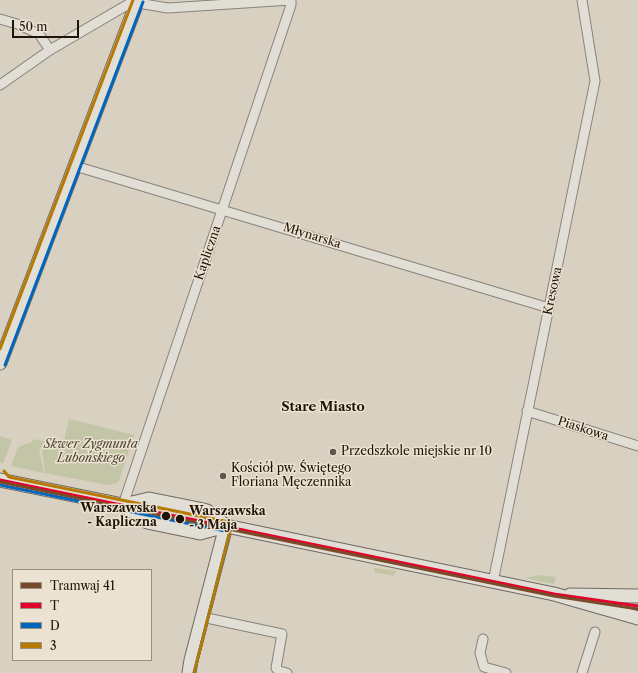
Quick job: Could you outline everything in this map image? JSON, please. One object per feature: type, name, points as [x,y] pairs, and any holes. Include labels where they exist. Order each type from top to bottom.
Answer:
[{"type":"street","points":[[0,85],[50,50],[128,3],[137,1],[168,8],[291,0]]},
{"type":"street","name":"Kapliczna","points":[[123,505],[291,5],[291,0]]},
{"type":"street","name":"Kresowa","points":[[493,582],[595,81],[582,0]]},
{"type":"street","points":[[0,363],[137,1]]},
{"type":"street","points":[[0,19],[17,24],[39,34],[50,50]]},
{"type":"street","name":"Młynarska","points":[[75,166],[550,308]]},
{"type":"street","name":"Piaskowa","points":[[527,411],[638,446]]},
{"type":"street","points":[[2,479],[123,505],[132,510],[144,521],[200,533],[226,526]]},
{"type":"street","points":[[123,505],[149,499],[207,511],[226,526],[554,594],[638,618]]},
{"type":"street","points":[[189,673],[191,660],[226,526]]},
{"type":"street","points":[[554,594],[638,596]]},
{"type":"street","points":[[202,617],[282,634],[276,668],[280,672],[287,673]]},
{"type":"street","points":[[582,673],[595,632]]},
{"type":"street","points":[[482,639],[480,653],[482,664],[490,671],[506,673]]},
{"type":"green space","name":"Skwer Zygmunta Lubońskiego","points":[[69,419],[134,435],[119,481],[108,485],[45,473],[42,450],[50,442],[63,445]]},
{"type":"green space","points":[[0,436],[12,440],[3,464],[0,462]]},
{"type":"green space","points":[[33,439],[48,442],[39,449],[44,473],[11,466],[18,447],[32,442]]},
{"type":"green space","points":[[374,568],[396,571],[393,576],[374,572]]},
{"type":"green space","points":[[540,575],[556,577],[554,584],[524,578]]},
{"type":"tram line","name":"41","points":[[0,482],[554,596],[638,609]]},
{"type":"transit line","name":"3","points":[[0,349],[133,0]]},
{"type":"transit line","name":"D","points":[[5,365],[143,2]]},
{"type":"transit line","name":"3","points":[[4,471],[9,477],[229,522],[231,527],[194,673]]},
{"type":"transit line","name":"T","points":[[0,480],[554,594],[638,606]]},
{"type":"transit line","name":"D","points":[[0,485],[225,531]]},
{"type":"transit line","name":"D","points":[[194,673],[231,527]]},
{"type":"place","name":"Przedszkole miejskie nr 10","points":[[333,452]]},
{"type":"place","name":"Kościół pw. Świętego Floriana Męczennika","points":[[223,476]]},
{"type":"place","name":"Warszawska - Kapliczna","points":[[166,516]]},
{"type":"place","name":"Warszawska - 3 Maja","points":[[180,519]]},
{"type":"district","name":"Stare Miasto","points":[[323,407]]}]
